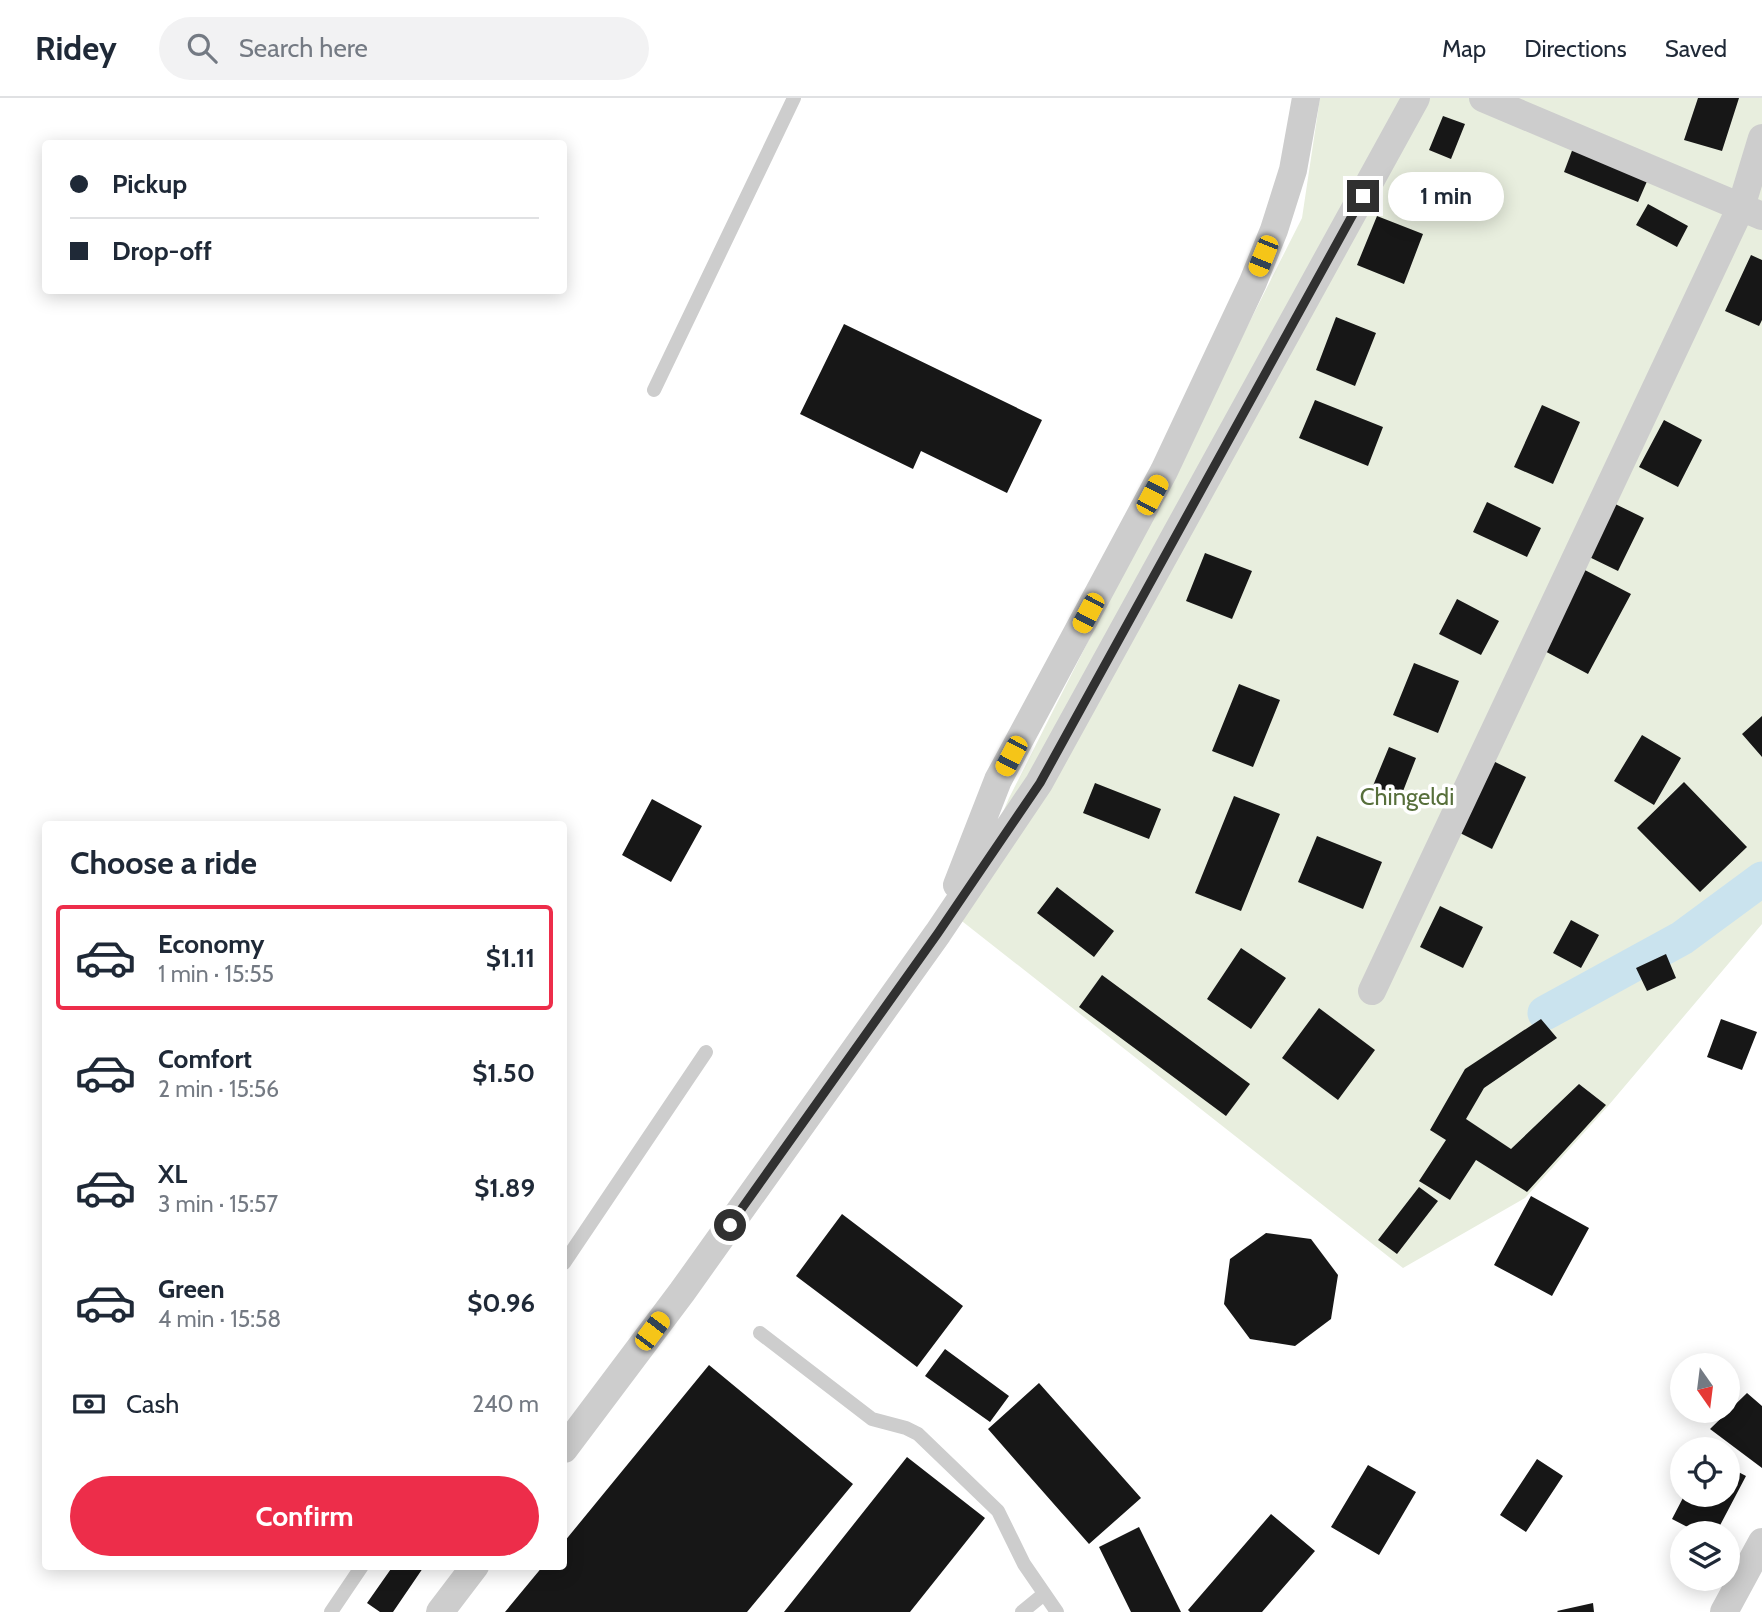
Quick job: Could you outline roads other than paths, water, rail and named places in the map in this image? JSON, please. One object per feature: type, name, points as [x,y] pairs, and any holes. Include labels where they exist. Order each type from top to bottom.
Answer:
[{"type":"street","points":[[938,933],[998,780],[1164,471],[1253,282],[1274,230],[1293,170],[1306,98]]},
{"type":"street","points":[[567,1445],[682,1292],[938,933],[1040,783],[1416,98]]},
{"type":"street","points":[[1483,98],[1751,212]]},
{"type":"street","points":[[1372,991],[1751,212],[1762,138]]},
{"type":"street","points":[[1724,1612],[1762,1542]]},
{"type":"street","points":[[440,1612],[472,1570]]},
{"type":"lane","points":[[654,390],[794,98]]},
{"type":"lane","points":[[567,1259],[706,1052]]},
{"type":"lane","points":[[760,1334],[872,1419],[918,1434],[998,1511],[1024,1564],[1057,1612]]},
{"type":"lane","points":[[331,1612],[359,1570]]},
{"type":"lane","points":[[1022,1612],[1044,1594]]},
{"type":"waterway","points":[[1545,1013],[1682,938],[1762,879]]},
{"type":"park label","name":"Chingeldi","points":[[1407,796]]}]
